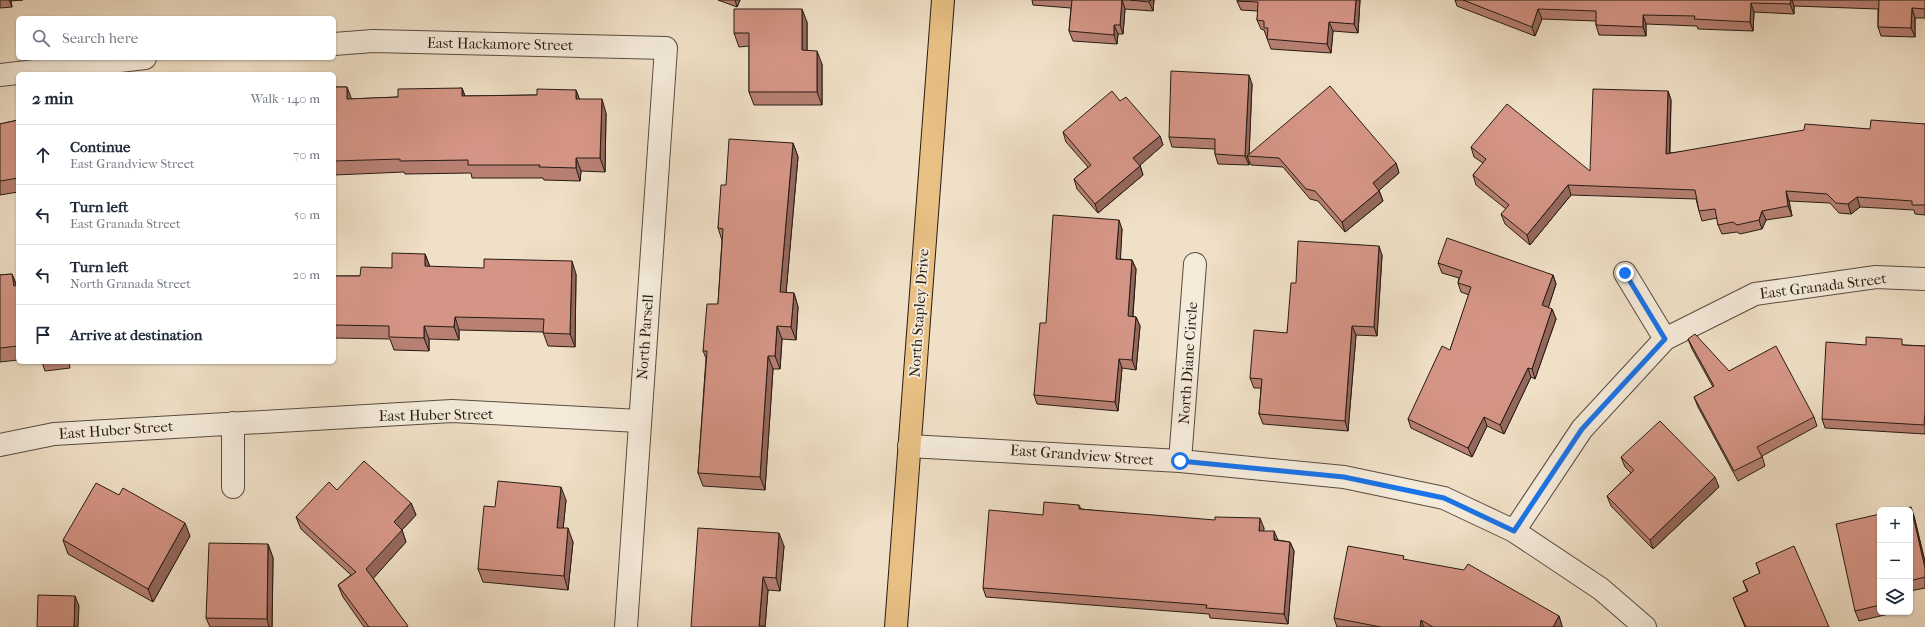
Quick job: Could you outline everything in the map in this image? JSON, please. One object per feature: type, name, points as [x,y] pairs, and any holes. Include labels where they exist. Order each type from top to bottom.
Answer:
[{"type":"main road","name":"North Stapley Drive","points":[[896,627],[943,0]]},
{"type":"street","name":"East Hackamore Street","points":[[336,44],[373,41],[666,48]]},
{"type":"street","name":"North Parsell","points":[[626,627],[639,421],[666,48]]},
{"type":"street","points":[[26,72],[128,60]]},
{"type":"street","points":[[0,75],[16,73]]},
{"type":"street","name":"North Diane Circle","points":[[1180,461],[1195,264]]},
{"type":"street","points":[[1625,273],[1665,339]]},
{"type":"street","name":"East Granada Street","points":[[1514,531],[1582,429],[1665,339],[1755,294],[1876,277],[1925,279]]},
{"type":"street","name":"East Huber Street","points":[[0,445],[54,434],[452,411],[639,421]]},
{"type":"street","points":[[232,423],[234,487]]},
{"type":"street","name":"East Grandview Street","points":[[909,446],[1180,461],[1344,477],[1444,498],[1514,531],[1601,589],[1645,627]]},
{"type":"building","points":[[1072,0],[1122,0],[1120,25],[1114,25],[1114,35],[1069,31]]},
{"type":"building","points":[[1130,0],[1150,0],[1149,2]]},
{"type":"building","points":[[1237,0],[1356,0],[1354,24],[1329,22],[1327,44],[1267,39],[1268,28],[1264,28],[1264,21],[1257,20],[1258,2]]},
{"type":"building","points":[[1463,0],[1791,0],[1790,4],[1751,3],[1750,22],[1694,19],[1695,16],[1643,15],[1643,27],[1596,25],[1596,11],[1538,9],[1532,27]]},
{"type":"building","points":[[1879,0],[1925,0],[1925,9],[1912,8],[1911,28],[1878,27]]},
{"type":"building","points":[[734,9],[802,9],[802,50],[817,51],[817,92],[749,92],[749,33],[734,33]]},
{"type":"building","points":[[1171,71],[1249,75],[1245,156],[1215,154],[1215,139],[1169,137]]},
{"type":"building","points":[[1330,86],[1396,163],[1373,183],[1379,191],[1342,222],[1315,191],[1306,189],[1279,158],[1247,156]]},
{"type":"building","points":[[336,87],[347,87],[347,99],[398,97],[398,89],[462,88],[462,96],[537,95],[537,89],[576,90],[576,99],[602,99],[600,158],[576,158],[576,168],[539,167],[540,165],[468,165],[468,160],[400,161],[400,159],[336,161]]},
{"type":"building","points":[[1593,89],[1668,91],[1666,154],[1804,130],[1805,124],[1870,129],[1871,120],[1925,124],[1925,205],[1912,205],[1912,201],[1857,197],[1848,204],[1836,203],[1827,194],[1786,191],[1788,206],[1762,211],[1759,220],[1737,225],[1733,222],[1718,225],[1715,209],[1699,211],[1695,190],[1568,185],[1527,235],[1501,214],[1509,205],[1473,175],[1486,159],[1471,147],[1507,104],[1590,171]]},
{"type":"building","points":[[1112,91],[1120,101],[1126,97],[1160,136],[1133,158],[1140,166],[1095,204],[1074,179],[1091,165],[1063,132]]},
{"type":"building","points":[[16,120],[16,178],[0,181],[0,124]]},
{"type":"building","points":[[729,139],[793,143],[780,292],[794,293],[791,327],[777,326],[775,356],[768,356],[760,477],[698,473],[707,351],[703,351],[707,304],[718,304],[723,229],[718,228],[721,185],[726,185]]},
{"type":"building","points":[[1053,215],[1119,220],[1116,259],[1132,260],[1128,316],[1136,317],[1132,360],[1119,359],[1115,402],[1034,395],[1040,323],[1046,323]]},
{"type":"building","points":[[1447,238],[1553,275],[1542,305],[1552,309],[1532,369],[1528,368],[1500,425],[1484,417],[1468,448],[1408,419],[1442,346],[1450,350],[1471,287],[1458,283],[1462,271],[1438,263]]},
{"type":"building","points":[[1298,241],[1379,246],[1374,327],[1352,326],[1345,421],[1259,414],[1262,379],[1250,378],[1254,330],[1287,333],[1291,283],[1296,283]]},
{"type":"building","points":[[392,253],[425,254],[425,266],[484,268],[484,259],[572,261],[570,334],[543,333],[544,319],[455,317],[454,327],[424,326],[424,338],[389,337],[389,326],[336,325],[336,276],[360,276],[361,267],[392,268]]},
{"type":"building","points":[[12,274],[14,286],[16,286],[16,346],[0,348],[0,275]]},
{"type":"building","points":[[1695,334],[1729,371],[1776,346],[1814,417],[1757,447],[1762,457],[1734,471],[1694,397],[1714,386],[1688,339]]},
{"type":"building","points":[[1866,337],[1902,339],[1902,345],[1925,346],[1924,425],[1822,419],[1826,342],[1866,345]]},
{"type":"building","points":[[1660,421],[1715,477],[1650,540],[1607,496],[1634,470],[1621,457]]},
{"type":"building","points":[[364,461],[411,503],[394,522],[402,530],[366,569],[408,626],[407,627],[369,627],[338,585],[356,572],[296,517],[329,482],[337,490]]},
{"type":"building","points":[[498,481],[561,487],[557,528],[568,528],[564,576],[478,569],[484,506],[495,507]]},
{"type":"building","points":[[96,483],[119,495],[123,488],[185,523],[148,589],[63,540]]},
{"type":"building","points":[[1044,502],[1079,505],[1079,509],[1215,520],[1215,517],[1260,518],[1259,531],[1274,531],[1274,540],[1290,542],[1284,614],[1206,608],[1207,605],[983,588],[989,510],[1043,515]]},
{"type":"building","points":[[1877,515],[1877,606],[1855,611],[1836,524]]},
{"type":"building","points":[[1913,516],[1925,568],[1925,577],[1913,580]]},
{"type":"building","points":[[698,528],[779,533],[776,578],[763,577],[759,626],[764,627],[691,627]]},
{"type":"building","points":[[209,543],[268,544],[267,619],[206,618]]},
{"type":"building","points":[[1348,546],[1404,556],[1403,559],[1464,570],[1468,564],[1559,616],[1553,627],[1433,627],[1421,620],[1420,627],[1381,627],[1334,618]]},
{"type":"building","points":[[1794,546],[1829,627],[1746,627],[1733,598],[1748,591],[1743,581],[1760,573],[1756,563]]},
{"type":"building","points":[[38,595],[75,596],[74,627],[37,627]]},
{"type":"route","points":[[1180,461],[1344,477],[1444,498],[1514,531],[1582,429],[1665,339],[1625,273]]}]
